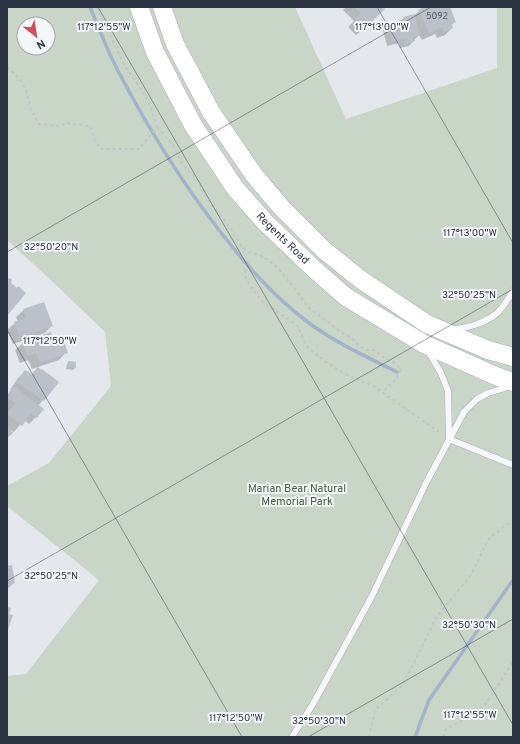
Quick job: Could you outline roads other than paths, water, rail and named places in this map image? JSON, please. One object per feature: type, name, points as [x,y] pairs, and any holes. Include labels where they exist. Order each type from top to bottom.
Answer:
[{"type":"main road","name":"Regents Road","points":[[138,7],[155,52],[193,125],[235,188],[270,227],[346,297],[424,344],[513,382]]},
{"type":"main road","name":"Regents Road","points":[[162,7],[175,44],[211,112],[254,175],[281,207],[325,251],[360,279],[428,324],[488,350],[513,357]]},
{"type":"lane","points":[[439,329],[454,329],[479,323],[496,314],[506,303],[513,291]]},
{"type":"lane","points":[[424,344],[441,373],[448,391],[449,439]]},
{"type":"lane","points":[[292,737],[372,596],[423,488],[464,412],[477,399],[488,393],[513,386]]},
{"type":"lane","points":[[449,439],[513,465]]},
{"type":"waterway","points":[[90,7],[114,63],[152,132],[191,192],[239,256],[272,291],[309,323],[341,343],[397,372]]},
{"type":"waterway","points":[[415,737],[429,700],[513,580]]},
{"type":"park label","name":"Marian Bear Natural Memorial Park","points":[[297,495]]}]
